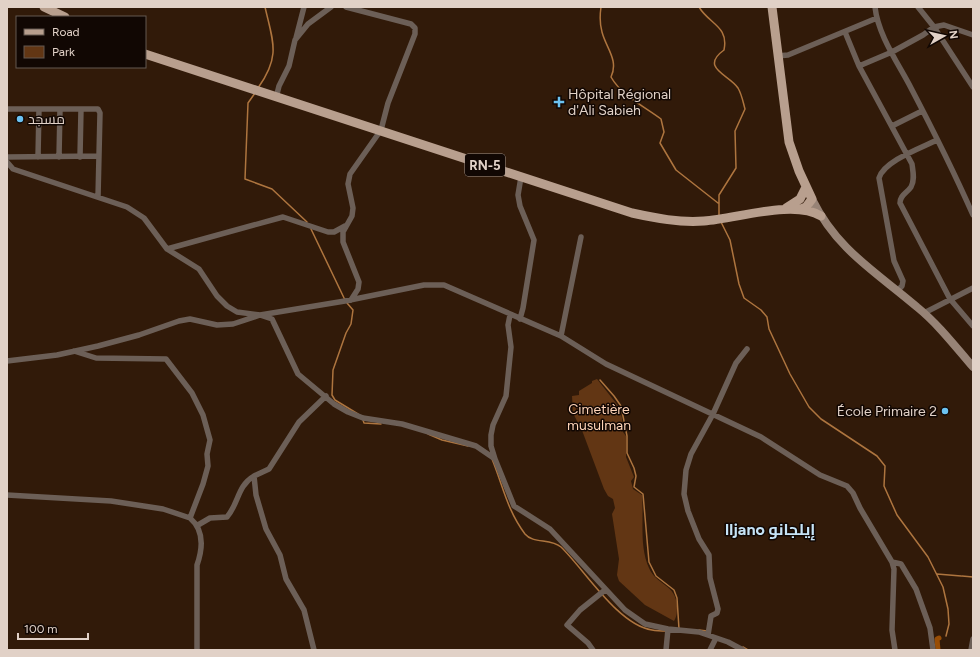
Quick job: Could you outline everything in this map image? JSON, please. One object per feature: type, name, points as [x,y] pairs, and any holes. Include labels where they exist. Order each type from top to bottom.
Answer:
[{"type":"main road","points":[[44,7],[63,16]]},
{"type":"main road","points":[[772,7],[789,142],[806,187],[821,216],[845,247],[924,313],[973,367]]},
{"type":"main road","name":"RN-5","points":[[146,54],[276,98],[381,130],[574,196],[652,218],[685,222],[730,218],[785,209],[801,209]]},
{"type":"main road","name":"RN-5","points":[[785,209],[800,200],[806,187]]},
{"type":"main road","points":[[801,209],[806,207],[812,199]]},
{"type":"main road","points":[[801,209],[810,210],[821,216]]},
{"type":"street","points":[[276,98],[279,86],[288,66],[304,7]]},
{"type":"street","points":[[295,40],[308,24],[331,7]]},
{"type":"street","points":[[346,7],[411,24],[415,28],[415,34],[388,103],[381,130],[350,174],[348,184],[353,208],[352,216],[343,232],[343,242],[359,282],[358,289],[351,300]]},
{"type":"street","points":[[874,7],[877,18],[892,52],[973,215]]},
{"type":"street","points":[[918,7],[934,27],[973,87]]},
{"type":"street","points":[[777,56],[788,55],[877,18]]},
{"type":"street","points":[[859,66],[892,52],[923,35],[934,27],[944,25],[973,35]]},
{"type":"street","points":[[845,32],[859,66],[912,164],[914,180],[912,186],[901,198],[900,203],[950,299],[973,326]]},
{"type":"street","points":[[7,109],[98,109],[100,113],[98,197]]},
{"type":"street","points":[[38,157],[39,109]]},
{"type":"street","points":[[59,157],[60,109]]},
{"type":"street","points":[[80,157],[81,109]]},
{"type":"street","points":[[892,126],[922,111]]},
{"type":"street","points":[[897,291],[902,286],[903,281],[894,261],[879,178],[881,171],[907,154],[937,140]]},
{"type":"street","points":[[7,157],[99,156]]},
{"type":"street","points":[[7,162],[13,169],[127,207],[144,218],[167,249],[199,269],[217,296],[227,306],[237,312],[260,315],[272,319],[298,374],[348,412],[363,418],[420,428],[476,446],[495,459]]},
{"type":"street","points":[[520,319],[534,240],[520,206],[518,195],[521,178]]},
{"type":"street","points":[[167,249],[283,217],[328,232],[340,230],[347,225]]},
{"type":"street","points":[[561,336],[581,237]]},
{"type":"street","points":[[7,361],[57,355],[139,335],[179,321],[190,319],[217,325],[233,324],[260,315],[437,284],[444,285],[561,336],[606,364],[761,437],[820,475],[847,486],[853,493],[860,508],[892,562],[894,569],[892,630],[895,650]]},
{"type":"street","points":[[924,313],[973,288]]},
{"type":"street","points":[[510,315],[508,325],[511,347],[506,396],[493,425],[491,446],[514,506],[550,529],[605,590],[625,610],[645,624],[668,629],[699,632],[743,650]]},
{"type":"street","points":[[708,635],[711,616],[717,613],[718,609],[710,578],[709,555],[699,539],[688,511],[684,485],[686,470],[691,454],[713,414],[736,363],[747,349]]},
{"type":"street","points":[[73,351],[96,358],[166,359],[192,393],[203,415],[210,440],[207,454],[208,466],[190,518]]},
{"type":"street","points":[[198,525],[210,518],[227,517],[232,512],[246,481],[269,469],[299,422],[326,396]]},
{"type":"street","points":[[254,476],[256,495],[266,529],[280,555],[286,579],[304,610],[314,650]]},
{"type":"street","points":[[7,495],[111,501],[163,509],[190,518],[198,525],[202,543],[201,554],[197,565],[197,650]]},
{"type":"street","points":[[892,562],[902,564],[916,588],[930,628],[933,650]]},
{"type":"street","points":[[593,650],[588,643],[567,625],[580,610],[605,590]]},
{"type":"street","points":[[666,650],[668,629]]},
{"type":"street","points":[[710,650],[716,638]]},
{"type":"street","points":[[971,650],[973,639]]},
{"type":"green space","name":"Cimetière musulman","points":[[597,379],[619,407],[622,418],[623,432],[626,436],[626,457],[634,477],[631,481],[633,489],[642,495],[643,542],[646,560],[652,574],[670,589],[676,599],[677,612],[674,621],[645,605],[619,581],[617,575],[619,559],[612,514],[615,508],[613,499],[608,496],[604,489],[583,433],[573,413],[572,396],[579,395],[579,391]]},
{"type":"waterway","points":[[258,88],[270,67],[273,49],[271,30],[265,7]]},
{"type":"waterway","points":[[601,7],[601,29],[614,65],[611,77],[627,95],[661,119],[664,132],[660,143],[676,170],[718,203]]},
{"type":"waterway","points":[[699,7],[703,13],[721,30],[724,36],[724,50],[717,56],[715,67],[738,88],[745,109],[735,131],[736,168],[719,195],[719,216]]},
{"type":"waterway","points":[[255,93],[248,103],[245,179],[272,189],[307,222]]},
{"type":"waterway","points":[[721,222],[730,240],[739,284],[744,298],[761,310],[767,317],[769,329],[790,374],[809,407],[821,419],[877,456],[885,466],[884,486],[897,515],[928,557],[943,587],[948,609],[949,624],[946,636]]},
{"type":"waterway","points":[[311,229],[345,300]]},
{"type":"waterway","points":[[347,303],[353,310],[351,324],[346,333],[333,370],[332,395],[335,400],[358,414]]},
{"type":"waterway","points":[[600,380],[621,406],[627,436],[627,453],[636,476],[634,487],[643,494],[649,562],[656,576],[674,590],[677,598],[679,629]]},
{"type":"waterway","points":[[363,420],[364,423],[381,424]]},
{"type":"waterway","points":[[428,434],[442,440],[468,446]]},
{"type":"waterway","points":[[492,459],[514,516],[528,537],[557,544],[561,547],[602,595],[627,618],[639,626],[652,630],[667,631]]},
{"type":"waterway","points":[[937,574],[961,576]]},
{"type":"waterway","points":[[962,576],[973,577]]},
{"type":"waterway","points":[[699,630],[707,631]]},
{"type":"waterway","points":[[938,650],[937,639],[939,638]]},
{"type":"waterway","points":[[743,647],[748,650]]},
{"type":"place","name":"Hôpital Régional d'Ali Sabieh","points":[[559,102]]},
{"type":"place","name":"مسجد","points":[[20,119]]},
{"type":"place","name":"École Primaire 2","points":[[945,411]]},
{"type":"district","name":"Iljano إيلجانو","points":[[770,529]]}]
